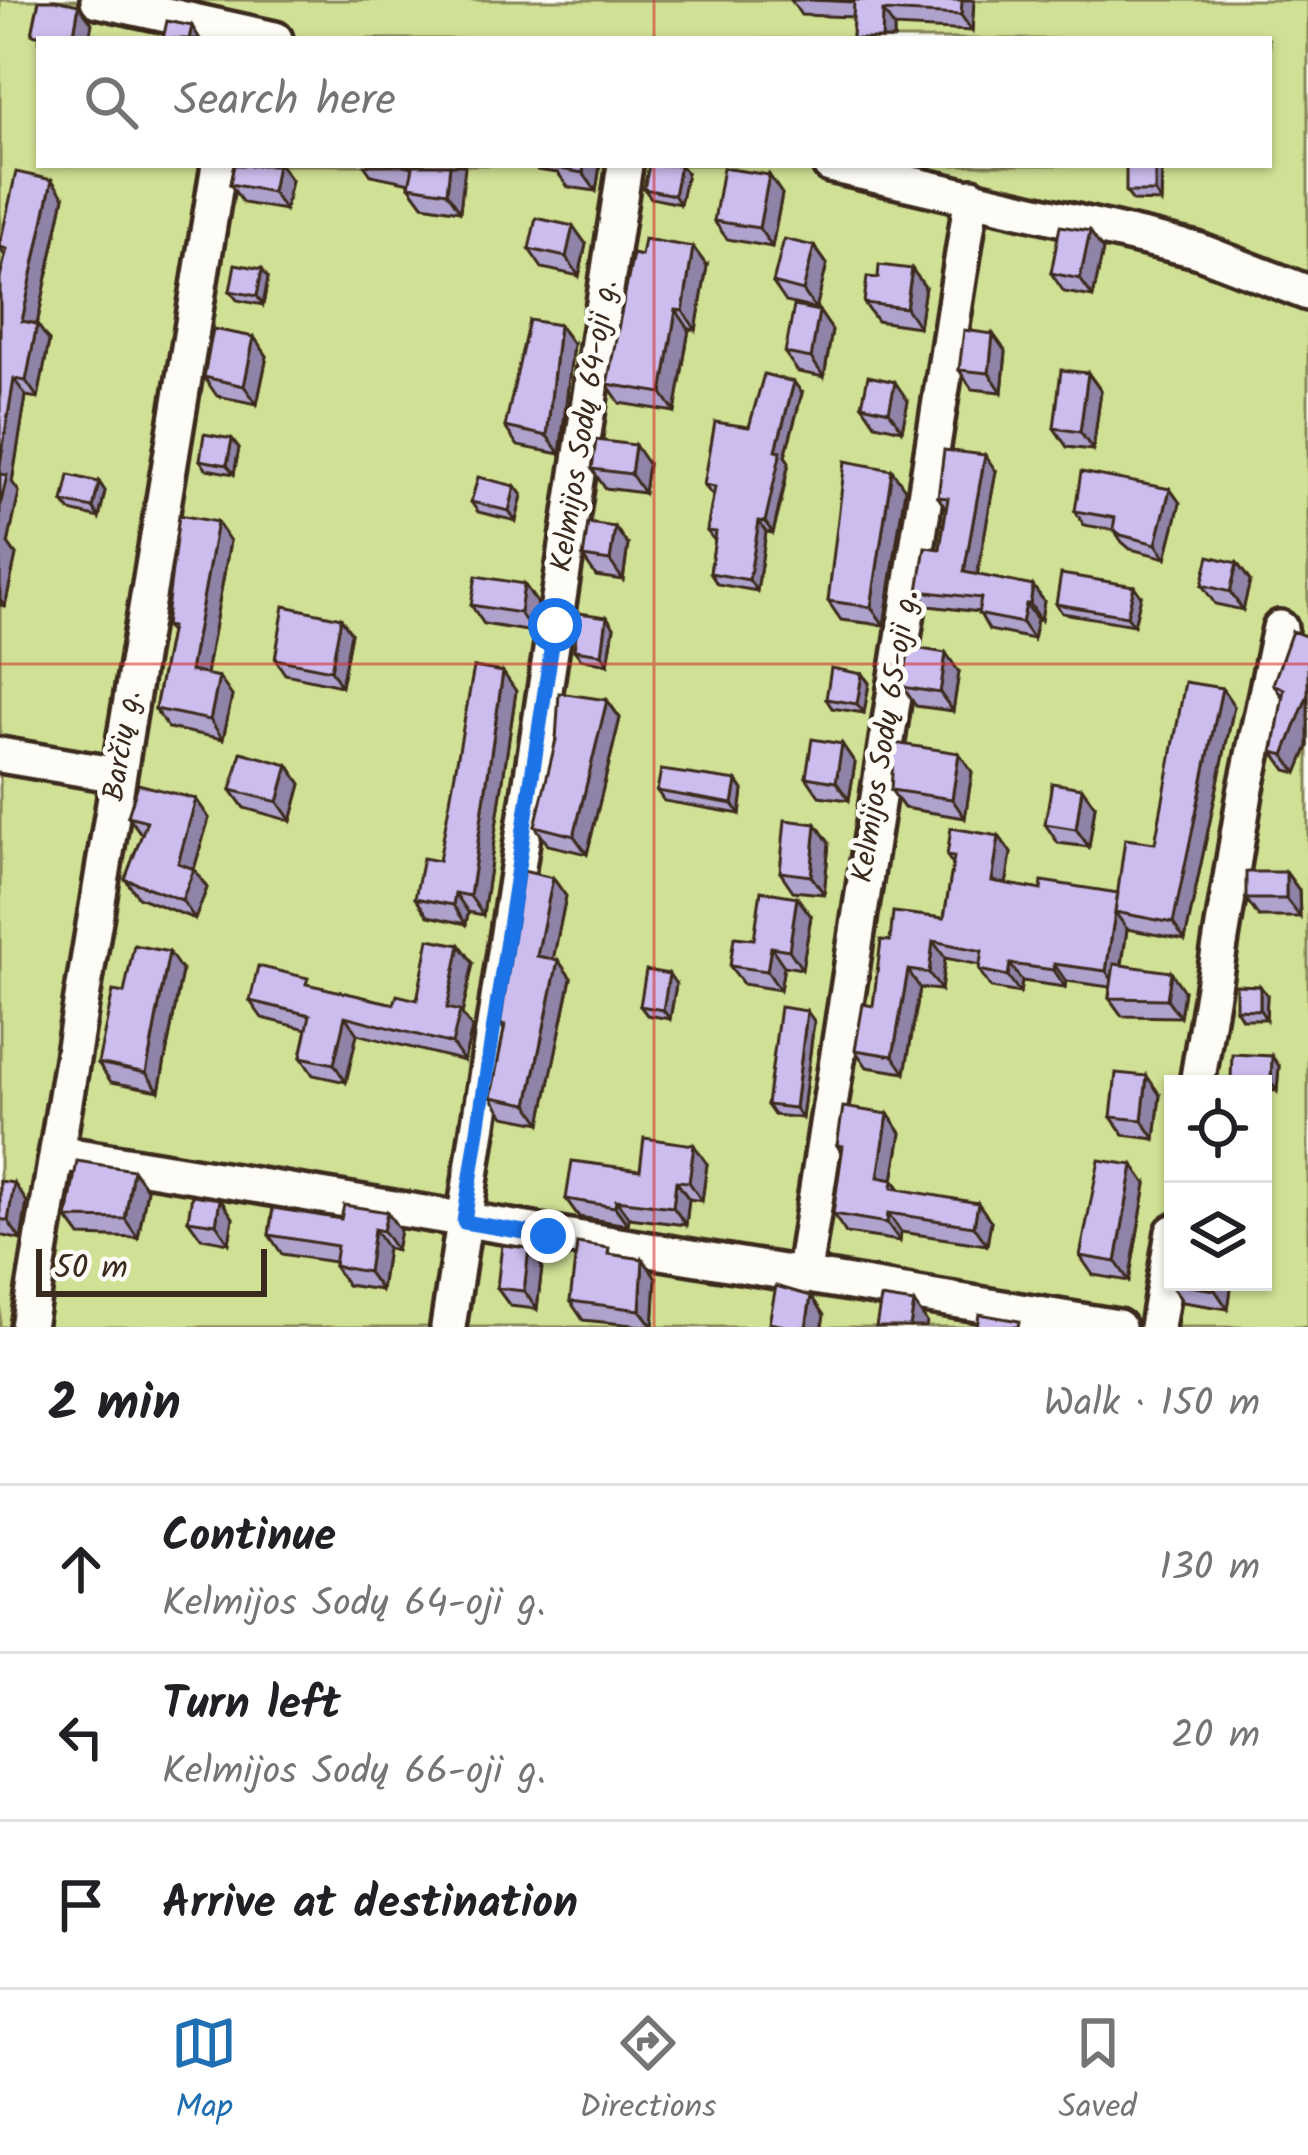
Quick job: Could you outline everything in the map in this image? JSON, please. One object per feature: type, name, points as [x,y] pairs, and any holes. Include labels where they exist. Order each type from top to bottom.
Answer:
[{"type":"street","points":[[98,0],[242,23]]},
{"type":"street","name":"Barčių g.","points":[[28,1327],[219,168]]},
{"type":"street","name":"Kelmijos Sodų 64-oji g.","points":[[448,1327],[625,168]]},
{"type":"street","points":[[844,168],[1197,250],[1308,293]]},
{"type":"street","name":"Kelmijos Sodų 65-oji g.","points":[[803,1278],[972,196]]},
{"type":"street","points":[[1198,1075],[1245,793],[1280,628]]},
{"type":"street","points":[[0,755],[118,775]]},
{"type":"street","points":[[59,1153],[1118,1327]]},
{"type":"street","points":[[1157,1327],[1164,1285]]},
{"type":"green space","points":[[0,0],[1308,0],[1308,1327],[0,1327]]},
{"type":"building","points":[[39,0],[79,5],[74,36],[32,34]]},
{"type":"building","points":[[810,0],[962,0],[961,15],[883,11],[882,36],[852,36],[854,2]]},
{"type":"building","points":[[167,21],[192,26],[190,36],[164,36]]},
{"type":"building","points":[[233,168],[276,168],[272,192],[230,184]]},
{"type":"building","points":[[413,168],[450,168],[447,192],[409,186]]},
{"type":"building","points":[[648,168],[679,168],[674,195],[644,189]]},
{"type":"building","points":[[723,168],[769,175],[759,228],[714,221]]},
{"type":"building","points":[[1126,168],[1155,168],[1155,192],[1126,192]]},
{"type":"building","points":[[16,172],[52,180],[22,321],[37,324],[26,381],[14,379],[0,464],[0,278],[7,249],[0,244]]},
{"type":"building","points":[[536,218],[573,226],[566,257],[529,249]]},
{"type":"building","points":[[1060,226],[1090,231],[1080,279],[1051,273]]},
{"type":"building","points":[[644,239],[693,247],[662,393],[607,384],[633,254],[641,256]]},
{"type":"building","points":[[784,239],[814,246],[803,291],[773,283]]},
{"type":"building","points":[[235,264],[262,269],[257,296],[230,291]]},
{"type":"building","points":[[879,265],[912,269],[906,308],[864,303],[867,277],[878,278]]},
{"type":"building","points":[[794,306],[819,311],[811,358],[785,353]]},
{"type":"building","points":[[529,320],[559,325],[547,436],[505,427]]},
{"type":"building","points":[[213,329],[254,337],[244,386],[204,377]]},
{"type":"building","points":[[964,330],[993,334],[989,373],[959,370]]},
{"type":"building","points":[[1061,370],[1088,373],[1080,432],[1054,428]]},
{"type":"building","points":[[764,374],[794,382],[749,580],[710,573],[716,532],[707,531],[715,487],[704,485],[715,422],[749,427]]},
{"type":"building","points":[[868,376],[895,382],[889,411],[862,405]]},
{"type":"building","points":[[204,434],[232,439],[227,465],[200,460]]},
{"type":"building","points":[[596,440],[635,445],[631,474],[592,469]]},
{"type":"building","points":[[944,450],[985,455],[964,572],[1033,586],[1022,623],[978,614],[981,598],[918,591],[925,547],[940,549],[948,498],[938,497]]},
{"type":"building","points":[[845,461],[892,470],[871,607],[828,601]]},
{"type":"building","points":[[1081,472],[1170,489],[1156,544],[1121,535],[1113,529],[1115,518],[1075,511]]},
{"type":"building","points":[[0,474],[7,475],[0,507]]},
{"type":"building","points":[[69,475],[99,482],[93,508],[63,502]]},
{"type":"building","points":[[478,477],[515,486],[509,511],[471,502]]},
{"type":"building","points":[[179,515],[217,522],[190,671],[219,677],[210,720],[155,709],[171,627],[165,626]]},
{"type":"building","points":[[588,523],[615,527],[610,561],[583,557]]},
{"type":"building","points":[[1209,556],[1237,563],[1230,592],[1202,585]]},
{"type":"building","points":[[1061,574],[1134,586],[1127,616],[1056,604]]},
{"type":"building","points":[[476,576],[524,584],[520,613],[471,605]]},
{"type":"building","points":[[284,606],[341,618],[331,670],[275,659]]},
{"type":"building","points":[[579,613],[607,617],[602,654],[574,650]]},
{"type":"building","points":[[1292,631],[1308,637],[1308,694],[1284,755],[1273,752],[1284,689],[1273,684]]},
{"type":"building","points":[[909,647],[946,653],[940,693],[903,687]]},
{"type":"building","points":[[474,667],[503,672],[470,896],[455,893],[453,905],[415,898],[423,858],[439,861]]},
{"type":"building","points":[[831,668],[862,674],[857,704],[826,699]]},
{"type":"building","points":[[1185,682],[1222,688],[1173,923],[1115,912],[1125,839],[1155,843]]},
{"type":"building","points":[[559,693],[607,700],[574,836],[535,826],[556,740]]},
{"type":"building","points":[[812,739],[842,744],[836,782],[806,777]]},
{"type":"building","points":[[894,743],[959,753],[952,799],[891,790]]},
{"type":"building","points":[[241,752],[288,765],[278,802],[231,790]]},
{"type":"building","points":[[661,770],[737,781],[733,804],[657,791]]},
{"type":"building","points":[[1052,783],[1082,788],[1076,829],[1045,824]]},
{"type":"building","points":[[138,784],[196,799],[178,863],[194,869],[182,900],[125,879],[147,821],[128,816]]},
{"type":"building","points":[[785,820],[816,824],[811,876],[780,872]]},
{"type":"building","points":[[951,828],[999,836],[992,881],[1041,890],[1042,881],[1118,893],[1106,971],[1010,964],[1008,976],[979,970],[982,951],[933,941],[929,973],[908,970],[893,1056],[855,1050],[863,1004],[873,1006],[881,940],[890,941],[893,912],[944,918],[954,857],[947,856]]},
{"type":"building","points":[[523,871],[553,878],[537,956],[558,960],[528,1104],[491,1097],[505,1025],[500,1024]]},
{"type":"building","points":[[1246,872],[1286,872],[1286,899],[1246,899]]},
{"type":"building","points":[[761,891],[797,897],[789,950],[771,947],[767,971],[730,966],[734,937],[754,939]]},
{"type":"building","points":[[429,939],[460,945],[447,1008],[460,1011],[452,1044],[345,1016],[334,1064],[301,1057],[310,1015],[250,1001],[258,966],[308,978],[306,984],[394,1004],[397,995],[417,1000]]},
{"type":"building","points":[[134,945],[169,952],[146,1073],[98,1063],[113,991],[124,993]]},
{"type":"building","points":[[1114,964],[1171,972],[1167,999],[1109,998]]},
{"type":"building","points":[[646,970],[669,974],[663,1010],[640,1006]]},
{"type":"building","points":[[1236,985],[1260,986],[1260,1010],[1236,1009]]},
{"type":"building","points":[[780,1007],[807,1011],[795,1108],[767,1105]]},
{"type":"building","points":[[1232,1054],[1272,1056],[1271,1075],[1231,1075]]},
{"type":"building","points":[[1116,1073],[1147,1076],[1142,1120],[1111,1117]]},
{"type":"building","points":[[843,1107],[888,1114],[878,1177],[893,1180],[892,1188],[978,1203],[974,1226],[888,1213],[887,1223],[833,1214],[843,1146],[837,1145]]},
{"type":"building","points":[[644,1138],[694,1145],[689,1182],[676,1181],[673,1207],[616,1200],[615,1207],[566,1199],[572,1161],[640,1170]]},
{"type":"building","points":[[1099,1160],[1133,1165],[1116,1262],[1080,1256]]},
{"type":"building","points":[[77,1161],[133,1170],[125,1219],[67,1218]]},
{"type":"building","points":[[0,1181],[14,1183],[8,1221],[0,1219]]},
{"type":"building","points":[[192,1195],[220,1199],[216,1224],[188,1220]]},
{"type":"building","points":[[344,1205],[387,1212],[383,1231],[374,1229],[368,1272],[334,1266],[337,1246],[269,1235],[273,1208],[341,1219]]},
{"type":"building","points":[[577,1243],[643,1259],[640,1310],[570,1301]]},
{"type":"building","points":[[502,1245],[529,1248],[524,1291],[497,1288]]},
{"type":"building","points":[[776,1286],[811,1296],[806,1327],[769,1323]]},
{"type":"building","points":[[881,1298],[914,1303],[910,1327],[876,1327]]},
{"type":"building","points":[[979,1314],[1019,1321],[1018,1327],[977,1327]]},
{"type":"route","points":[[548,1236],[464,1222],[555,625]]}]
